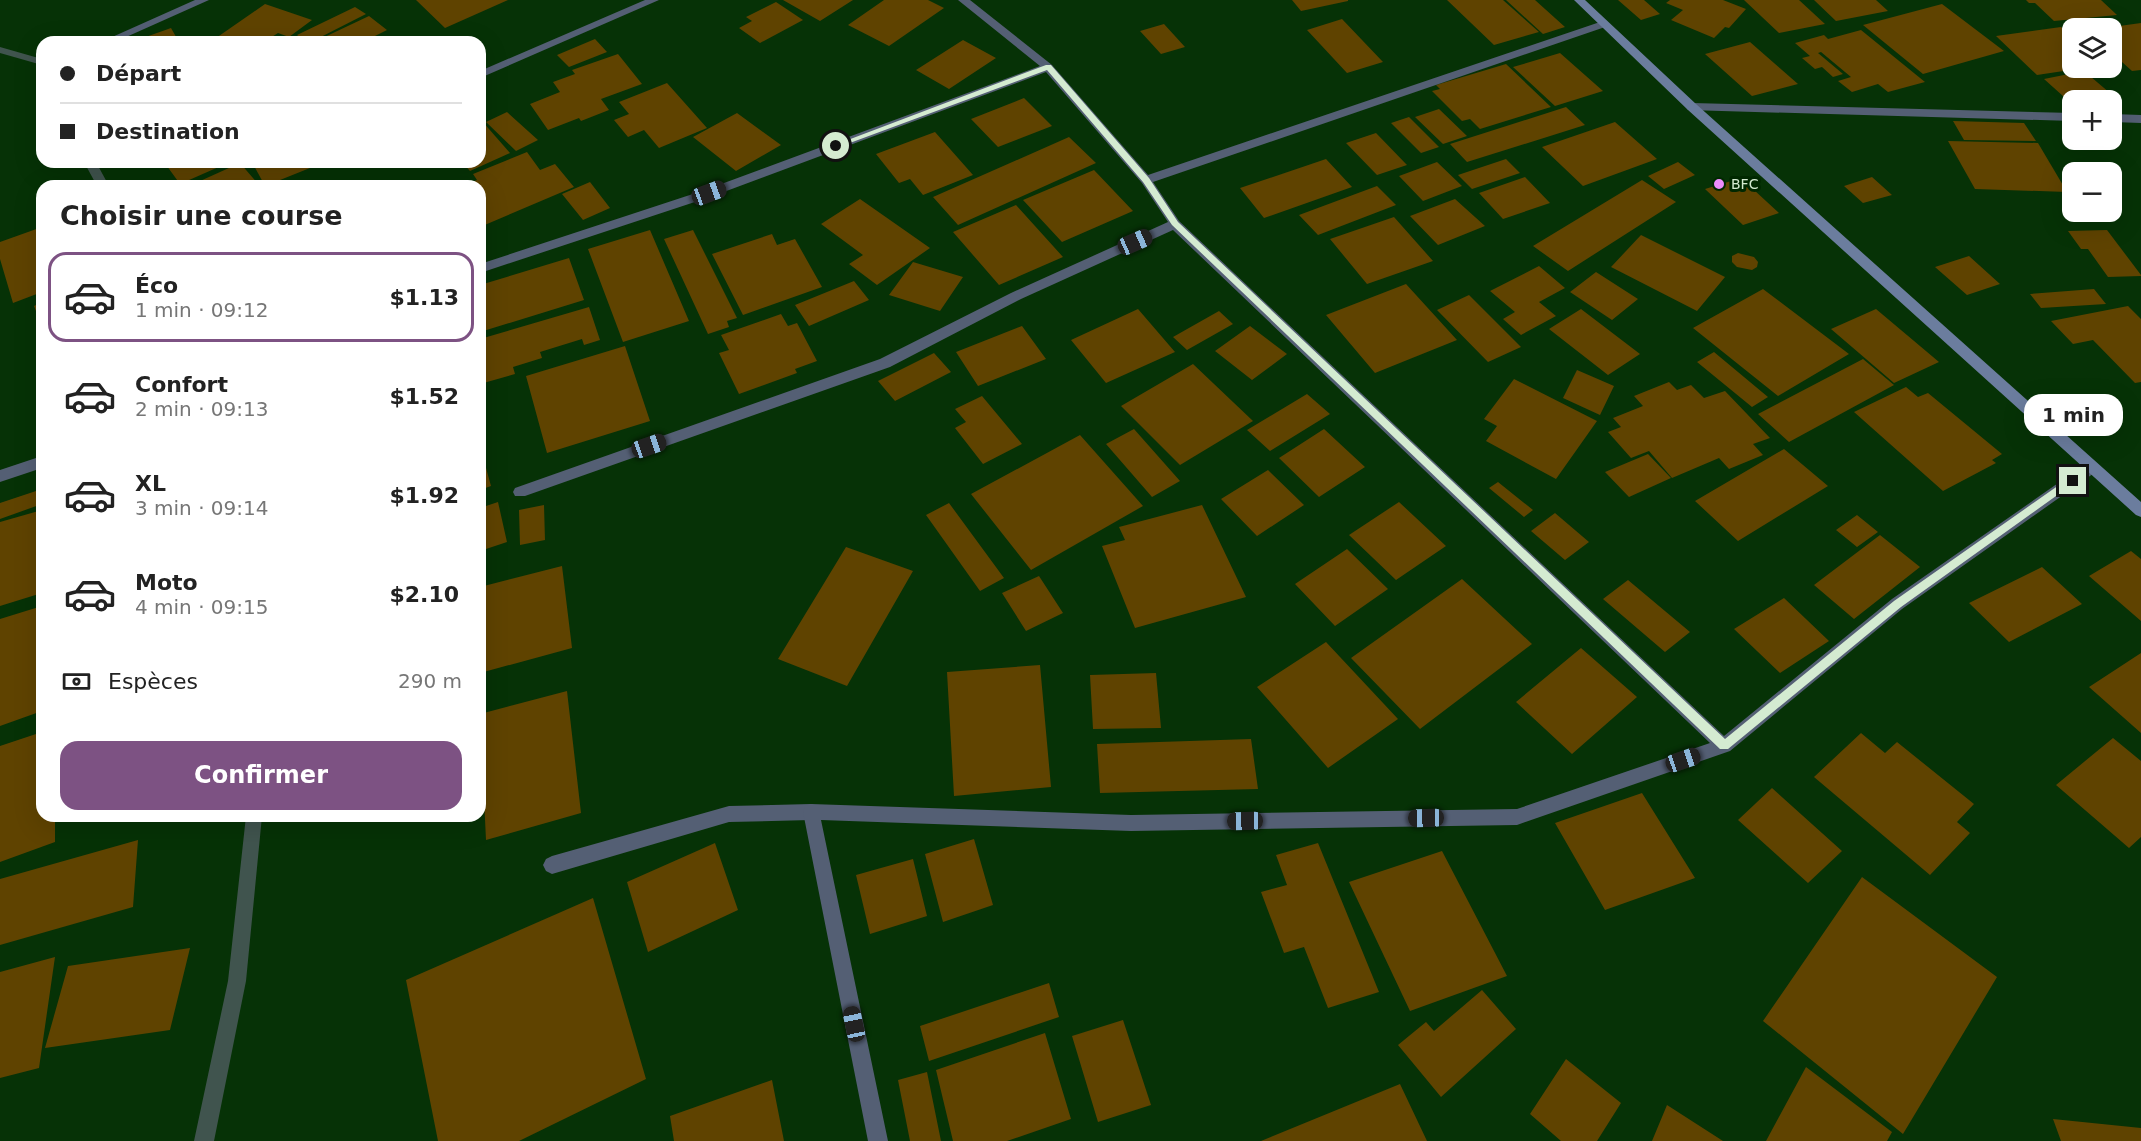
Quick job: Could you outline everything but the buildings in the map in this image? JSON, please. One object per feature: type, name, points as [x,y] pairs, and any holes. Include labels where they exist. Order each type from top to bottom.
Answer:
[{"type":"street","points":[[120,36],[204,0]]},
{"type":"street","points":[[486,72],[654,0]]},
{"type":"street","points":[[963,0],[1048,67],[1146,180],[1175,224],[1724,746]]},
{"type":"street","points":[[1579,0],[1692,107],[2141,511]]},
{"type":"street","points":[[1146,180],[1604,24]]},
{"type":"street","points":[[486,267],[709,193],[1048,67]]},
{"type":"street","points":[[1692,107],[2062,117]]},
{"type":"street","points":[[2122,118],[2141,119]]},
{"type":"street","points":[[520,492],[885,363],[1016,296],[1175,224]]},
{"type":"street","points":[[0,476],[36,464]]},
{"type":"street","points":[[552,864],[729,814],[811,812],[1131,823],[1517,817],[1724,746],[1897,604],[2092,467]]},
{"type":"street","points":[[811,812],[878,1141]]},
{"type":"waterway","points":[[0,50],[36,60]]},
{"type":"waterway","points":[[93,168],[100,180]]},
{"type":"waterway","points":[[204,1141],[237,981],[253,822]]},
{"type":"place","name":"BFC","points":[[1719,184]]},
{"type":"route","points":[[836,146],[1048,67],[1146,180],[1175,224],[1724,746],[1897,604],[2073,481]]}]
